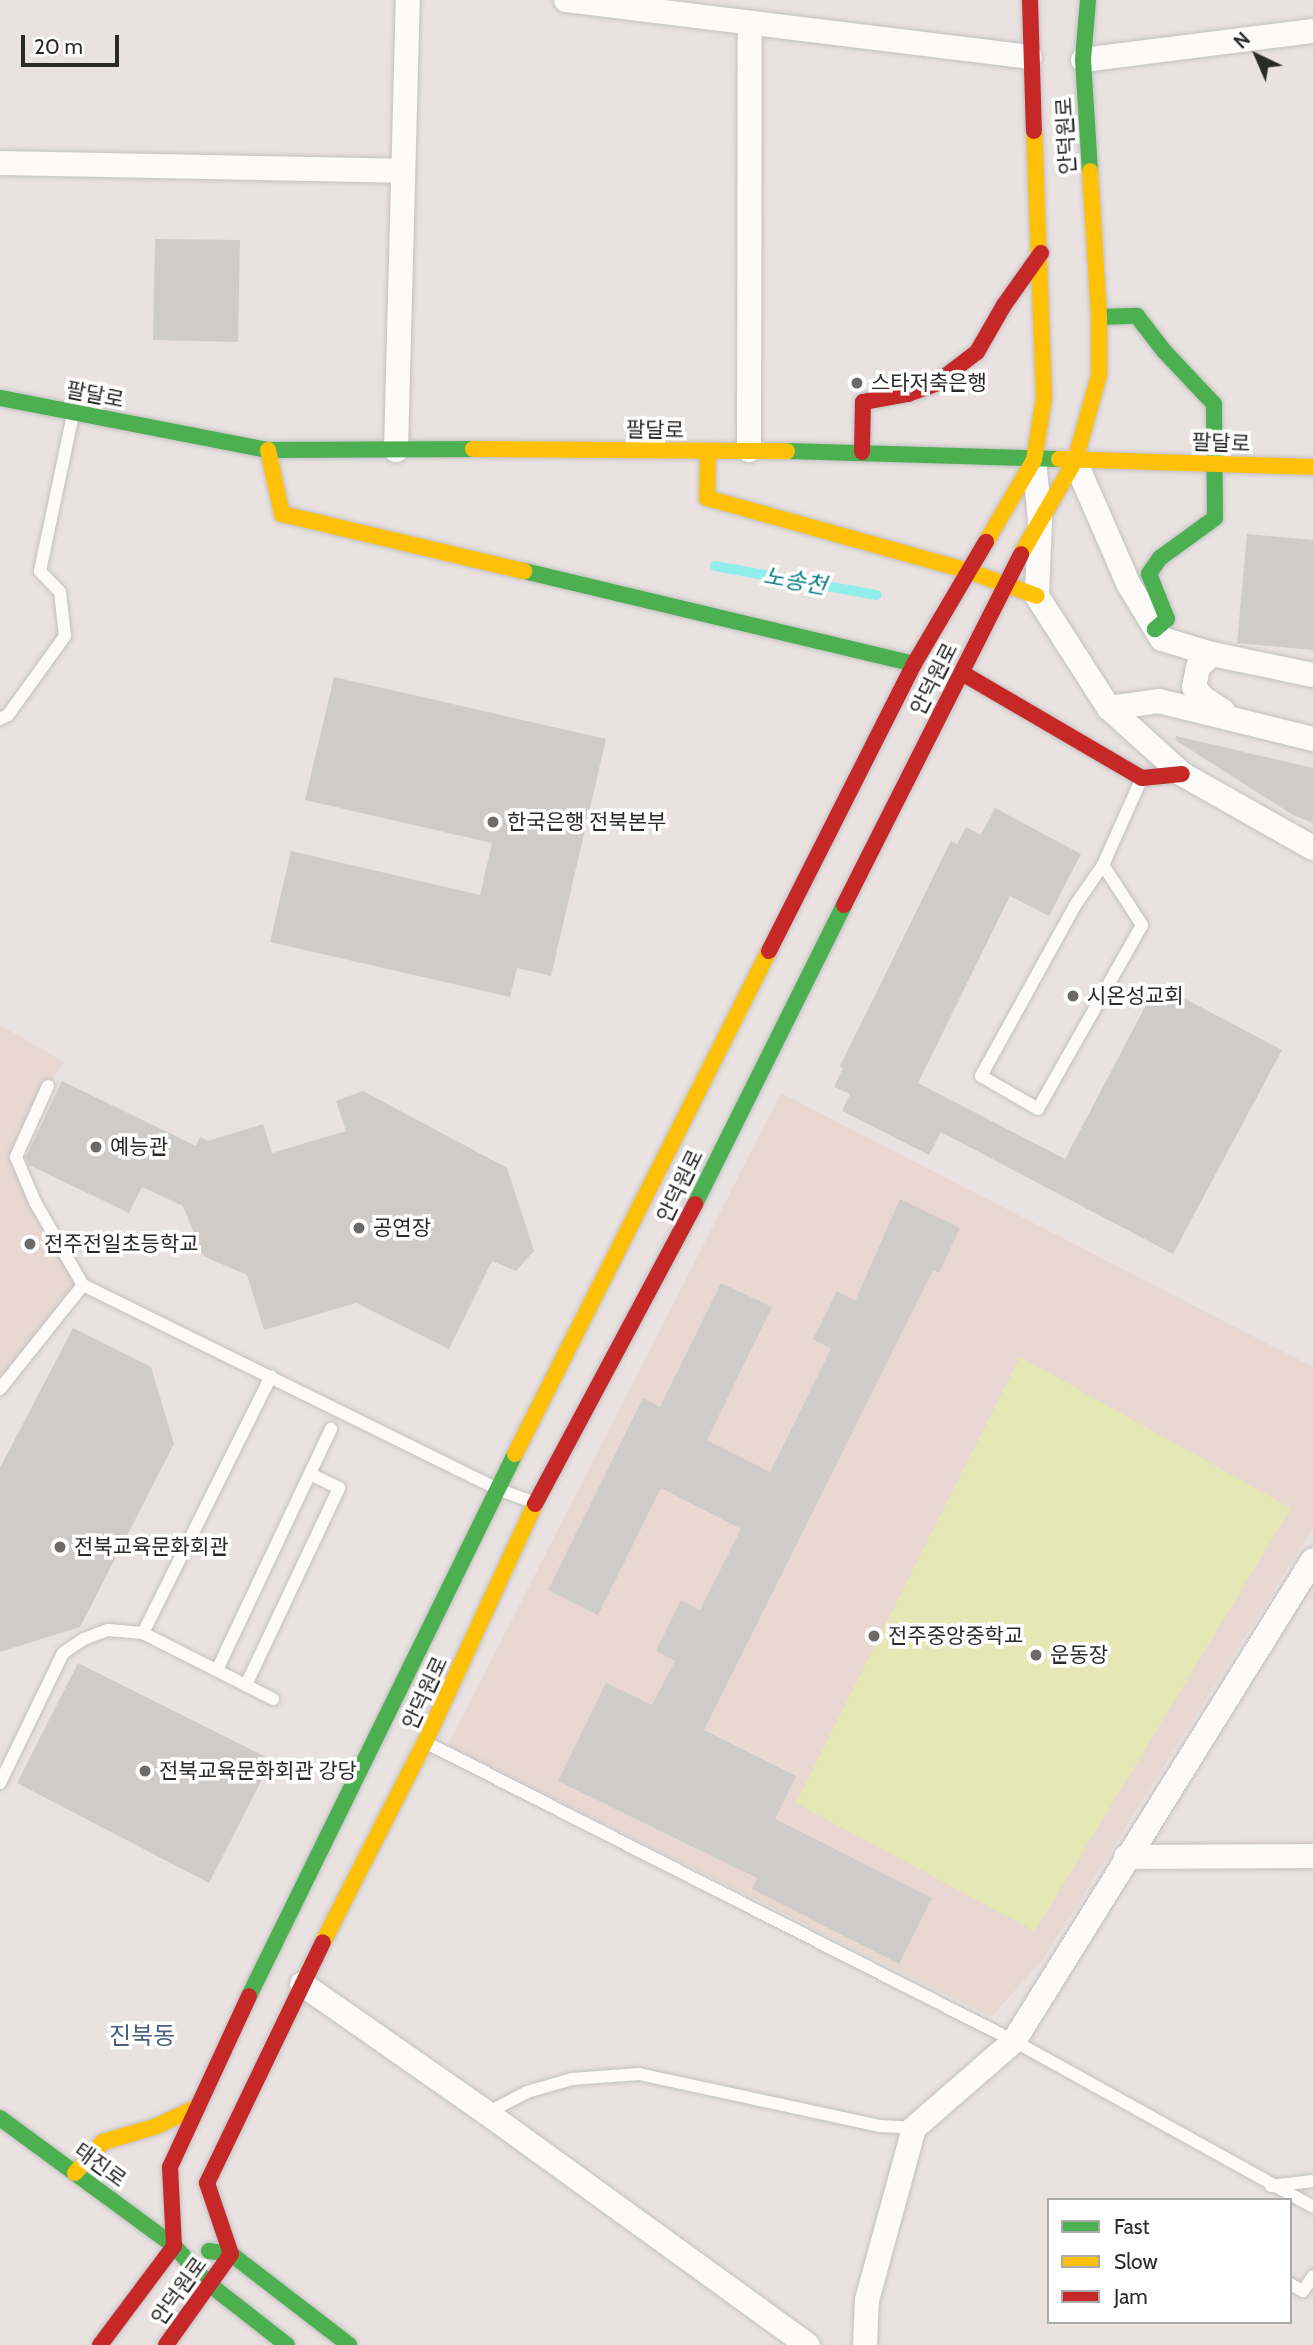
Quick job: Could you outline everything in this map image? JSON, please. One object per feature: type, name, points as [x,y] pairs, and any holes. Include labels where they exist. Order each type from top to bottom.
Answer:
[{"type":"street","points":[[396,450],[401,171],[408,0]]},
{"type":"street","points":[[566,0],[1030,57]]},
{"type":"street","points":[[1030,1],[1030,57],[1041,253],[1044,398],[1034,460],[1040,520],[1037,596],[1109,708],[1182,774],[1313,848]]},
{"type":"street","name":"안덕원로","points":[[166,2345],[231,2254],[207,2183],[302,1984],[425,1742],[536,1503],[656,1283],[886,816],[962,673],[1005,583],[1075,461],[1099,375],[1099,317],[1083,60],[1090,5]]},
{"type":"street","points":[[749,450],[750,23]]},
{"type":"street","points":[[1083,60],[1313,31]]},
{"type":"street","points":[[0,163],[401,171]]},
{"type":"street","points":[[862,452],[863,402],[908,394],[935,384],[976,352],[1004,305],[1041,253]]},
{"type":"street","points":[[1099,317],[1137,316],[1164,351],[1214,404],[1215,518],[1160,558],[1149,574],[1167,619],[1155,629]]},
{"type":"street","name":"팔달로","points":[[0,398],[268,450],[562,449],[708,453],[749,450],[1313,467]]},
{"type":"street","points":[[268,450],[282,514],[914,664]]},
{"type":"street","points":[[708,453],[707,498],[968,571],[1037,596]]},
{"type":"street","name":"안덕원로","points":[[100,2345],[174,2246],[170,2167],[498,1489],[914,664],[1034,460]]},
{"type":"street","points":[[1075,461],[1129,585],[1162,639],[1212,654],[1313,674]]},
{"type":"street","points":[[1212,654],[1198,667],[1194,687],[1203,698],[1236,719]]},
{"type":"street","points":[[962,673],[1142,778],[1182,774]]},
{"type":"street","points":[[1109,708],[1159,701],[1313,738]]},
{"type":"street","points":[[865,2345],[867,2300],[914,2128],[1014,2041],[1313,1560]]},
{"type":"street","points":[[1126,1857],[1313,1856]]},
{"type":"street","points":[[302,1984],[487,2113],[808,2345]]},
{"type":"street","points":[[75,2173],[103,2142],[157,2126],[197,2107]]},
{"type":"street","name":"태진로","points":[[0,2118],[174,2246],[209,2284],[287,2345]]},
{"type":"street","name":"태진로","points":[[174,2246],[231,2254],[349,2345]]},
{"type":"lane","points":[[0,719],[8,715],[65,636],[60,592],[40,571],[73,413]]},
{"type":"lane","points":[[1102,865],[1142,925],[1038,1109],[981,1076],[1076,904],[1102,865],[1142,778]]},
{"type":"lane","points":[[48,1086],[16,1157],[35,1202],[83,1285],[498,1489],[536,1503]]},
{"type":"lane","points":[[0,1389],[83,1285]]},
{"type":"lane","points":[[143,1633],[271,1376]]},
{"type":"lane","points":[[217,1670],[331,1429]]},
{"type":"lane","points":[[246,1685],[339,1488],[310,1474]]},
{"type":"lane","points":[[0,1783],[63,1653],[84,1639],[108,1630],[143,1633],[272,1699]]},
{"type":"lane","points":[[425,1742],[1014,2041],[1313,2207]]},
{"type":"lane","points":[[487,2113],[527,2092],[572,2079],[639,2074],[880,2126],[914,2128]]},
{"type":"lane","points":[[1271,2186],[1313,2181]]},
{"type":"lane","points":[[1292,2285],[1303,2291],[1313,2276]]},
{"type":"shaded area","name":"전주전일초등학교","points":[[0,1025],[64,1062],[48,1087],[16,1157],[83,1285],[0,1389]]},
{"type":"shaded area","name":"전주중앙중학교","points":[[781,1093],[1313,1367],[1313,1528],[1042,1961],[991,2017],[448,1745]]},
{"type":"green space","name":"운동장","points":[[1020,1357],[1291,1508],[1035,1931],[796,1803]]},
{"type":"building","points":[[155,239],[240,240],[238,342],[153,340]]},
{"type":"building","points":[[1247,534],[1313,540],[1313,650],[1237,643]]},
{"type":"building","name":"한국은행 전북본부","points":[[334,677],[606,739],[551,976],[517,968],[510,997],[270,942],[291,851],[480,895],[492,843],[305,800]]},
{"type":"building","points":[[1176,736],[1313,768],[1313,823],[1293,815],[1175,740]]},
{"type":"building","points":[[995,808],[1081,854],[1049,916],[1010,896],[918,1083],[1065,1159],[1157,984],[1282,1050],[1173,1254],[941,1132],[929,1155],[842,1111],[850,1094],[834,1087],[843,1068],[840,1066],[951,841],[957,844],[966,827],[981,835]]},
{"type":"building","name":"공연장","points":[[62,1081],[196,1146],[200,1137],[208,1141],[263,1124],[272,1153],[346,1131],[336,1101],[363,1091],[507,1168],[534,1251],[516,1271],[492,1261],[449,1349],[356,1303],[264,1330],[247,1275],[203,1256],[183,1206],[142,1187],[129,1213],[29,1165],[26,1157]]},
{"type":"building","points":[[900,1199],[960,1228],[939,1273],[933,1270],[704,1730],[796,1776],[775,1819],[932,1898],[899,1964],[752,1889],[757,1878],[558,1781],[606,1683],[652,1705],[675,1661],[656,1651],[681,1600],[700,1610],[741,1529],[661,1488],[598,1615],[548,1590],[643,1398],[660,1407],[721,1283],[772,1307],[707,1440],[770,1472],[831,1349],[813,1339],[837,1291],[855,1301]]},
{"type":"building","name":"전북교육문화회관","points":[[73,1328],[151,1367],[174,1444],[80,1627],[0,1652],[0,1468]]},
{"type":"building","name":"전북교육문화회관 강당","points":[[78,1663],[272,1760],[209,1883],[17,1783]]},
{"type":"waterway","name":"노송천","points":[[715,566],[876,595]]},
{"type":"traffic: fast","points":[[1088,0],[1083,60],[1090,171]]},
{"type":"traffic: fast","points":[[1099,317],[1137,316],[1164,351],[1214,404],[1215,518],[1160,558],[1149,574],[1167,619],[1155,629]]},
{"type":"traffic: fast","points":[[0,398],[268,450],[473,449]]},
{"type":"traffic: fast","points":[[787,451],[1059,459]]},
{"type":"traffic: fast","points":[[524,571],[914,664]]},
{"type":"traffic: fast","points":[[695,1204],[844,905]]},
{"type":"traffic: fast","points":[[249,1996],[515,1454]]},
{"type":"traffic: fast","points":[[0,2118],[174,2246],[209,2284],[287,2345]]},
{"type":"traffic: fast","points":[[209,2251],[231,2254],[349,2345]]},
{"type":"traffic: slow","points":[[986,542],[1034,460],[1044,398],[1034,131]]},
{"type":"traffic: slow","points":[[1021,554],[1075,461],[1099,375],[1099,317],[1090,171]]},
{"type":"traffic: slow","points":[[473,449],[787,451]]},
{"type":"traffic: slow","points":[[268,450],[282,514],[524,571]]},
{"type":"traffic: slow","points":[[708,452],[707,498],[968,571],[1037,596]]},
{"type":"traffic: slow","points":[[1059,459],[1313,467]]},
{"type":"traffic: slow","points":[[515,1454],[769,951]]},
{"type":"traffic: slow","points":[[323,1942],[425,1742],[535,1504]]},
{"type":"traffic: slow","points":[[75,2173],[103,2142],[157,2126],[197,2107]]},
{"type":"traffic: jam","points":[[1030,0],[1034,131]]},
{"type":"traffic: jam","points":[[862,452],[863,402],[908,394],[935,384],[977,352],[1004,305],[1041,253]]},
{"type":"traffic: jam","points":[[769,951],[914,664],[986,542]]},
{"type":"traffic: jam","points":[[844,905],[1021,554]]},
{"type":"traffic: jam","points":[[962,673],[1142,778],[1182,774]]},
{"type":"traffic: jam","points":[[535,1504],[695,1204]]},
{"type":"traffic: jam","points":[[166,2345],[231,2254],[207,2183],[323,1942]]},
{"type":"traffic: jam","points":[[100,2345],[174,2246],[170,2167],[249,1996]]},
{"type":"place","name":"스타저축은행","points":[[857,383]]},
{"type":"place","name":"한국은행 전북본부","points":[[493,822]]},
{"type":"place","name":"시온성교회","points":[[1073,996]]},
{"type":"place","name":"예능관","points":[[96,1147]]},
{"type":"place","name":"공연장","points":[[359,1228]]},
{"type":"place","name":"전주전일초등학교","points":[[30,1244]]},
{"type":"place","name":"전북교육문화회관","points":[[60,1547]]},
{"type":"place","name":"전주중앙중학교","points":[[874,1636]]},
{"type":"place","name":"운동장","points":[[1036,1655]]},
{"type":"place","name":"전북교육문화회관 강당","points":[[145,1771]]},
{"type":"district","name":"진북동","points":[[142,2036]]}]
